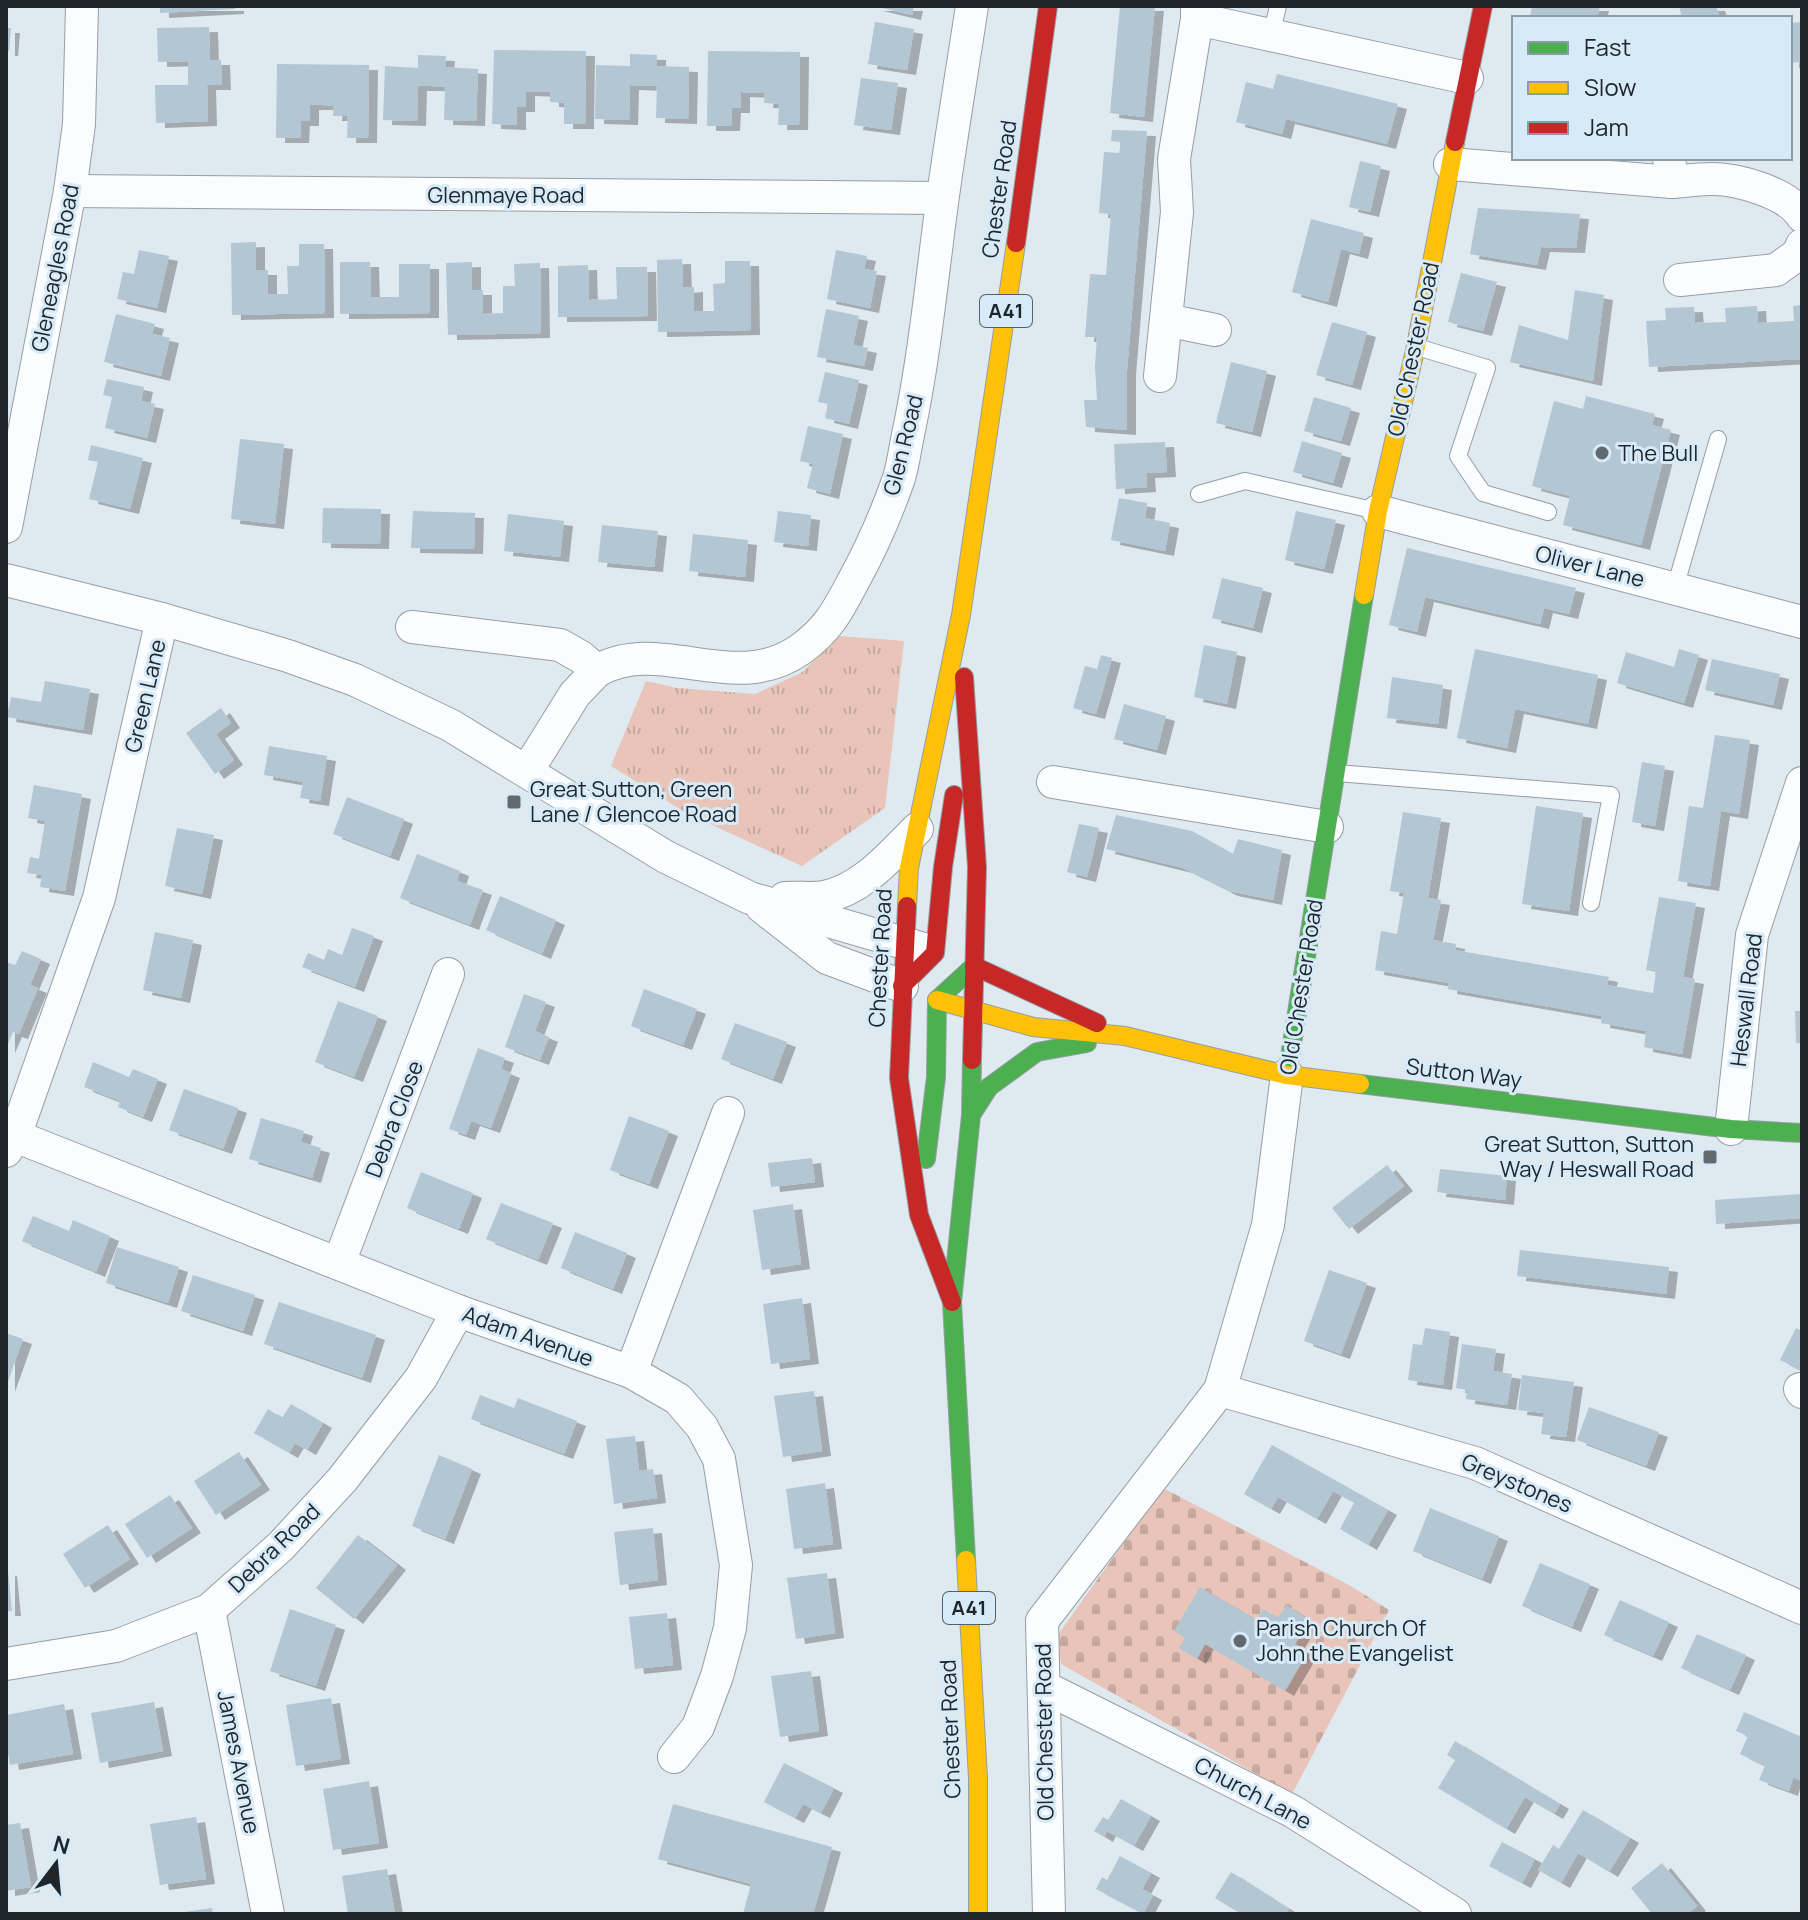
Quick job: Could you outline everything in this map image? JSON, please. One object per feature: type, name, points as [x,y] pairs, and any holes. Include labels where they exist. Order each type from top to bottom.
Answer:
[{"type":"main road","name":"Chester Road","points":[[952,1302],[919,1215],[899,1078],[902,986],[920,948],[909,868],[961,615],[986,458],[1048,6]]},
{"type":"main road","name":"Old Chester Road","points":[[1287,1075],[1378,511],[1416,346],[1483,6]]},
{"type":"main road","name":"Chester Road","points":[[961,615],[977,867],[971,1115],[952,1302],[978,1778],[978,1914]]},
{"type":"main road","name":"A41","points":[[920,948],[943,867],[966,716]]},
{"type":"main road","points":[[902,986],[920,948]]},
{"type":"main road","points":[[937,1000],[974,966]]},
{"type":"main road","name":"Sutton Way","points":[[974,966],[1125,1036]]},
{"type":"main road","name":"Sutton Way","points":[[902,986],[937,1000],[1033,1027],[1125,1036],[1287,1075],[1731,1129],[1802,1133]]},
{"type":"main road","name":"A41","points":[[919,1215],[936,1077],[937,1000]]},
{"type":"main road","name":"Sutton Way","points":[[971,1115],[989,1087],[1037,1052],[1125,1036]]},
{"type":"street","name":"Gleneagles Road","points":[[6,527],[70,191],[79,124],[82,6]]},
{"type":"street","name":"Glen Road","points":[[597,671],[612,662],[649,658],[720,668],[766,666],[800,650],[832,622],[868,555],[899,477],[917,391],[942,198],[972,6]]},
{"type":"street","points":[[1160,376],[1177,212],[1174,159],[1197,13],[1274,21],[1467,78]]},
{"type":"street","points":[[1450,164],[1671,170],[1779,195],[1802,216]]},
{"type":"street","name":"Glenmaye Road","points":[[70,191],[942,198]]},
{"type":"street","points":[[1680,280],[1776,270],[1798,254],[1802,245]]},
{"type":"street","points":[[1166,320],[1215,330]]},
{"type":"street","name":"Oliver Lane","points":[[1378,511],[1802,622]]},
{"type":"street","points":[[6,580],[162,619]]},
{"type":"street","name":"Green Lane","points":[[10,1143],[99,898],[162,619],[288,656],[355,680],[450,725],[600,819],[666,857],[750,898],[974,966]]},
{"type":"street","points":[[412,627],[560,645],[597,671],[575,694],[527,771]]},
{"type":"street","points":[[1053,782],[1327,827]]},
{"type":"street","name":"Heswall Road","points":[[1731,1129],[1752,935],[1802,783]]},
{"type":"street","name":"Green Lane","points":[[750,898],[823,897],[843,891],[880,867],[917,829]]},
{"type":"street","name":"Green Lane","points":[[750,898],[827,958],[902,986]]},
{"type":"street","name":"Debra Close","points":[[339,1263],[448,974]]},
{"type":"street","name":"Old Chester Road","points":[[1049,1914],[1042,1621],[1220,1390],[1268,1225],[1287,1075]]},
{"type":"street","points":[[631,1372],[728,1113]]},
{"type":"street","name":"Adam Avenue","points":[[10,1143],[339,1263],[458,1311],[631,1372],[678,1399],[702,1427],[719,1459],[736,1565],[730,1628],[717,1676],[698,1727],[674,1757]]},
{"type":"street","name":"Debra Road","points":[[6,1664],[116,1646],[209,1610],[281,1546],[342,1480],[421,1378],[458,1311]]},
{"type":"street","name":"Greystones","points":[[1220,1390],[1475,1463],[1802,1608]]},
{"type":"street","name":"James Avenue","points":[[209,1610],[268,1914]]},
{"type":"street","name":"Church Lane","points":[[1044,1687],[1292,1811],[1455,1914]]},
{"type":"lane","points":[[1416,346],[1487,368],[1458,456],[1483,493],[1548,512]]},
{"type":"lane","points":[[1675,588],[1718,439]]},
{"type":"lane","points":[[1199,494],[1245,481],[1378,511]]},
{"type":"lane","points":[[1336,773],[1611,795],[1591,903]]},
{"type":"green space","points":[[840,636],[904,641],[885,808],[802,866],[686,813],[611,766],[646,681],[677,688],[755,694],[801,673]]},
{"type":"green space","points":[[1163,1488],[1349,1585],[1389,1610],[1292,1794],[1061,1664],[1057,1636]]},
{"type":"building","points":[[160,6],[235,6],[235,9],[160,13]]},
{"type":"building","points":[[874,6],[914,6],[912,15]]},
{"type":"building","points":[[1120,6],[1155,6],[1144,117],[1110,113]]},
{"type":"building","points":[[1532,6],[1600,6],[1598,16],[1530,16]]},
{"type":"building","points":[[1679,6],[1716,6],[1719,16],[1682,16]]},
{"type":"building","points":[[875,22],[914,29],[907,70],[868,64]]},
{"type":"building","points":[[1802,22],[1802,62],[1792,63],[1792,23]]},
{"type":"building","points":[[209,27],[210,60],[221,60],[222,85],[207,85],[208,121],[156,123],[155,85],[188,85],[188,61],[158,62],[157,28]]},
{"type":"building","points":[[6,28],[11,28],[9,51],[6,51]]},
{"type":"building","points":[[494,50],[586,51],[585,124],[564,124],[564,103],[550,102],[550,92],[526,91],[526,107],[517,107],[517,125],[492,124]]},
{"type":"building","points":[[708,51],[800,52],[799,125],[778,125],[779,104],[764,103],[765,93],[741,92],[741,108],[732,108],[731,126],[707,126]]},
{"type":"building","points":[[630,54],[657,55],[657,66],[689,67],[688,119],[656,118],[657,86],[630,85],[629,120],[595,119],[596,65],[630,66]]},
{"type":"building","points":[[418,55],[446,56],[445,67],[478,69],[476,121],[444,120],[445,87],[431,86],[418,86],[417,121],[383,120],[385,66],[418,68]]},
{"type":"building","points":[[277,64],[369,65],[368,138],[347,138],[348,116],[333,116],[334,106],[310,105],[310,121],[301,121],[300,138],[276,138]]},
{"type":"building","points":[[1277,74],[1398,104],[1387,144],[1286,119],[1282,134],[1236,122],[1246,82],[1273,89]]},
{"type":"building","points":[[861,78],[898,83],[891,130],[854,125]]},
{"type":"building","points":[[1112,130],[1147,131],[1127,370],[1127,430],[1086,427],[1084,400],[1097,400],[1097,337],[1085,337],[1090,274],[1106,275],[1111,214],[1099,213],[1104,152],[1119,153],[1121,142],[1111,141]]},
{"type":"building","points":[[1360,161],[1381,166],[1370,212],[1349,207]]},
{"type":"building","points":[[1478,208],[1580,214],[1576,248],[1541,247],[1537,265],[1470,254]]},
{"type":"building","points":[[1311,219],[1364,233],[1359,254],[1341,249],[1328,302],[1292,292]]},
{"type":"building","points":[[256,242],[256,270],[268,270],[268,294],[288,294],[287,266],[299,266],[299,244],[324,244],[325,313],[232,315],[231,243]]},
{"type":"building","points":[[139,250],[169,256],[157,308],[117,299],[123,272],[134,274]]},
{"type":"building","points":[[836,250],[867,256],[864,269],[877,271],[870,308],[827,299]]},
{"type":"building","points":[[682,259],[683,288],[694,287],[694,311],[714,311],[713,284],[725,283],[725,261],[750,261],[751,330],[658,332],[657,260]]},
{"type":"building","points":[[340,262],[370,262],[371,297],[399,297],[399,264],[430,264],[430,313],[340,314]]},
{"type":"building","points":[[472,262],[472,290],[483,290],[483,314],[503,313],[503,286],[515,286],[514,264],[540,263],[541,333],[448,335],[446,263]]},
{"type":"building","points":[[588,265],[589,300],[617,299],[616,267],[647,267],[648,316],[558,317],[558,266]]},
{"type":"building","points":[[1461,273],[1497,282],[1483,331],[1448,322]]},
{"type":"building","points":[[1575,290],[1604,295],[1593,381],[1510,362],[1519,325],[1568,340]]},
{"type":"building","points":[[1802,305],[1802,359],[1649,367],[1646,321],[1666,320],[1665,308],[1694,307],[1695,323],[1726,322],[1725,308],[1757,306],[1758,323],[1794,321],[1793,306]]},
{"type":"building","points":[[826,309],[859,316],[853,345],[868,348],[864,366],[817,357]]},
{"type":"building","points":[[116,314],[155,324],[152,334],[170,338],[161,376],[104,362]]},
{"type":"building","points":[[1332,322],[1367,332],[1352,385],[1316,375]]},
{"type":"building","points":[[1231,362],[1267,371],[1252,432],[1216,423]]},
{"type":"building","points":[[825,372],[859,380],[849,424],[825,418],[828,404],[818,402]]},
{"type":"building","points":[[107,379],[144,387],[141,401],[155,404],[147,438],[105,428],[112,397],[103,395]]},
{"type":"building","points":[[1586,396],[1655,414],[1652,425],[1671,430],[1641,545],[1563,525],[1570,496],[1532,486],[1554,401],[1583,409]]},
{"type":"building","points":[[1314,397],[1351,408],[1341,441],[1304,431]]},
{"type":"building","points":[[808,426],[843,434],[830,494],[807,488],[813,464],[800,461]]},
{"type":"building","points":[[240,439],[284,444],[275,524],[231,519]]},
{"type":"building","points":[[1302,441],[1342,453],[1333,483],[1293,472]]},
{"type":"building","points":[[1165,442],[1167,472],[1146,473],[1147,487],[1116,489],[1114,444]]},
{"type":"building","points":[[91,445],[143,458],[130,509],[89,499],[98,462],[88,460]]},
{"type":"building","points":[[1119,498],[1147,503],[1145,518],[1170,523],[1165,551],[1111,540]]},
{"type":"building","points":[[323,508],[381,509],[380,544],[322,543]]},
{"type":"building","points":[[413,511],[475,513],[474,549],[411,548]]},
{"type":"building","points":[[778,511],[811,515],[808,546],[774,542]]},
{"type":"building","points":[[1296,511],[1336,520],[1324,569],[1285,560]]},
{"type":"building","points":[[508,514],[564,521],[560,557],[504,551]]},
{"type":"building","points":[[602,525],[658,531],[654,567],[598,562]]},
{"type":"building","points":[[693,534],[748,540],[745,577],[689,571]]},
{"type":"building","points":[[1407,548],[1576,588],[1569,614],[1544,608],[1540,624],[1425,597],[1417,632],[1389,625]]},
{"type":"building","points":[[1222,578],[1263,588],[1253,628],[1212,618]]},
{"type":"building","points":[[1204,645],[1237,652],[1227,704],[1194,697]]},
{"type":"building","points":[[1475,649],[1598,675],[1588,724],[1515,709],[1507,748],[1457,738]]},
{"type":"building","points":[[1679,649],[1699,655],[1684,703],[1617,683],[1626,652],[1674,667]]},
{"type":"building","points":[[1101,655],[1112,658],[1096,714],[1073,708],[1085,666],[1097,669]]},
{"type":"building","points":[[1712,659],[1780,674],[1773,705],[1705,690]]},
{"type":"building","points":[[1392,677],[1443,685],[1438,724],[1387,718]]},
{"type":"building","points":[[45,681],[90,689],[83,730],[7,717],[11,697],[41,702]]},
{"type":"building","points":[[1124,704],[1166,716],[1157,750],[1114,739]]},
{"type":"building","points":[[221,708],[231,723],[216,734],[234,760],[215,774],[186,733]]},
{"type":"building","points":[[1715,735],[1750,740],[1739,814],[1721,811],[1710,886],[1678,881],[1689,806],[1703,808]]},
{"type":"building","points":[[269,746],[327,756],[320,801],[300,798],[303,782],[264,775]]},
{"type":"building","points":[[1642,762],[1665,766],[1655,826],[1632,822]]},
{"type":"building","points":[[34,785],[82,794],[65,891],[40,887],[42,875],[27,873],[30,857],[39,859],[45,821],[28,818]]},
{"type":"building","points":[[347,797],[404,819],[390,856],[333,834]]},
{"type":"building","points":[[1536,806],[1583,813],[1569,911],[1522,904]]},
{"type":"building","points":[[1403,812],[1441,818],[1428,898],[1441,900],[1433,940],[1456,944],[1455,950],[1609,977],[1607,985],[1653,993],[1656,972],[1646,970],[1659,897],[1696,903],[1683,977],[1695,979],[1682,1054],[1644,1047],[1646,1031],[1601,1023],[1602,1016],[1448,989],[1449,983],[1375,970],[1381,931],[1397,934],[1404,893],[1390,891]]},
{"type":"building","points":[[1116,815],[1192,831],[1233,854],[1238,839],[1282,850],[1273,900],[1229,891],[1183,868],[1106,849]]},
{"type":"building","points":[[1079,824],[1099,828],[1087,877],[1067,872]]},
{"type":"building","points":[[177,828],[214,835],[202,894],[165,886]]},
{"type":"building","points":[[417,854],[460,871],[457,881],[483,890],[470,925],[400,898]]},
{"type":"building","points":[[500,896],[556,920],[542,954],[486,930]]},
{"type":"building","points":[[352,928],[374,936],[355,987],[302,967],[308,953],[324,960],[328,949],[342,955]]},
{"type":"building","points":[[155,932],[193,940],[181,998],[143,990]]},
{"type":"building","points":[[22,951],[41,959],[30,985],[38,988],[19,1034],[13,1032],[6,1048],[6,962],[15,965]]},
{"type":"building","points":[[644,989],[697,1009],[683,1045],[631,1026]]},
{"type":"building","points":[[524,994],[546,1002],[535,1031],[549,1037],[540,1060],[505,1047]]},
{"type":"building","points":[[338,1001],[378,1016],[354,1077],[315,1062]]},
{"type":"building","points":[[1795,1011],[1802,1011],[1802,1043],[1796,1043]]},
{"type":"building","points":[[735,1023],[787,1042],[773,1079],[721,1059]]},
{"type":"building","points":[[478,1048],[505,1058],[501,1069],[511,1073],[491,1128],[471,1121],[466,1135],[449,1129]]},
{"type":"building","points":[[93,1062],[129,1077],[133,1069],[158,1079],[143,1117],[118,1107],[120,1101],[84,1087]]},
{"type":"building","points":[[184,1089],[238,1108],[223,1149],[169,1130]]},
{"type":"building","points":[[629,1116],[669,1131],[649,1184],[610,1170]]},
{"type":"building","points":[[261,1118],[304,1131],[301,1142],[321,1148],[312,1178],[249,1159]]},
{"type":"building","points":[[812,1158],[815,1182],[771,1187],[768,1163]]},
{"type":"building","points":[[1387,1165],[1404,1186],[1349,1229],[1332,1208]]},
{"type":"building","points":[[1440,1169],[1507,1176],[1505,1200],[1437,1192]]},
{"type":"building","points":[[421,1172],[473,1193],[459,1229],[407,1208]]},
{"type":"building","points":[[1802,1194],[1802,1218],[1716,1224],[1715,1200]]},
{"type":"building","points":[[501,1203],[553,1223],[538,1260],[486,1239]]},
{"type":"building","points":[[793,1204],[801,1264],[762,1270],[753,1210]]},
{"type":"building","points":[[33,1216],[69,1231],[73,1220],[110,1236],[96,1272],[22,1241]]},
{"type":"building","points":[[575,1232],[627,1253],[613,1289],[561,1268]]},
{"type":"building","points":[[117,1247],[179,1267],[168,1303],[106,1283]]},
{"type":"building","points":[[1520,1250],[1669,1267],[1666,1294],[1517,1276]]},
{"type":"building","points":[[1329,1270],[1367,1283],[1341,1354],[1304,1341]]},
{"type":"building","points":[[193,1275],[255,1295],[243,1331],[181,1311]]},
{"type":"building","points":[[802,1298],[810,1359],[771,1364],[763,1304]]},
{"type":"building","points":[[279,1302],[376,1335],[362,1378],[264,1344]]},
{"type":"building","points":[[1425,1328],[1450,1332],[1443,1385],[1408,1380],[1413,1344],[1422,1345]]},
{"type":"building","points":[[1796,1328],[1802,1331],[1802,1371],[1780,1360]]},
{"type":"building","points":[[6,1333],[23,1339],[6,1387]]},
{"type":"building","points":[[1462,1344],[1496,1349],[1493,1371],[1512,1374],[1507,1405],[1466,1399],[1467,1390],[1456,1388]]},
{"type":"building","points":[[1522,1375],[1574,1382],[1566,1437],[1541,1434],[1544,1413],[1518,1410]]},
{"type":"building","points":[[814,1391],[822,1451],[783,1457],[774,1396]]},
{"type":"building","points":[[480,1395],[514,1408],[518,1398],[577,1421],[564,1454],[471,1419]]},
{"type":"building","points":[[291,1404],[323,1423],[307,1450],[295,1443],[289,1453],[254,1433],[268,1409],[282,1418]]},
{"type":"building","points":[[1589,1407],[1659,1432],[1646,1466],[1577,1440]]},
{"type":"building","points":[[635,1436],[639,1471],[653,1469],[657,1498],[614,1504],[606,1439]]},
{"type":"building","points":[[1272,1445],[1388,1510],[1368,1545],[1340,1529],[1354,1503],[1333,1491],[1317,1519],[1278,1497],[1271,1509],[1244,1494]]},
{"type":"building","points":[[239,1452],[261,1485],[216,1515],[194,1481]]},
{"type":"building","points":[[439,1455],[472,1469],[445,1539],[412,1526]]},
{"type":"building","points":[[825,1483],[833,1544],[794,1549],[786,1489]]},
{"type":"building","points":[[170,1495],[192,1528],[147,1558],[125,1524]]},
{"type":"building","points":[[1430,1508],[1499,1536],[1482,1579],[1413,1551]]},
{"type":"building","points":[[108,1525],[130,1559],[85,1588],[63,1554]]},
{"type":"building","points":[[653,1528],[658,1580],[620,1585],[614,1532]]},
{"type":"building","points":[[358,1535],[397,1565],[354,1619],[316,1588]]},
{"type":"building","points":[[1540,1563],[1590,1584],[1572,1627],[1522,1606]]},
{"type":"building","points":[[8,1571],[12,1611],[6,1611]]},
{"type":"building","points":[[827,1573],[835,1633],[796,1639],[787,1578]]},
{"type":"building","name":"Parish Church Of John the Evangelist","points":[[1200,1587],[1257,1620],[1263,1609],[1278,1618],[1286,1605],[1310,1620],[1295,1644],[1308,1652],[1285,1691],[1205,1644],[1197,1659],[1179,1648],[1185,1638],[1174,1631]]},
{"type":"building","points":[[1620,1600],[1669,1622],[1653,1656],[1604,1635]]},
{"type":"building","points":[[290,1609],[336,1625],[316,1686],[270,1671]]},
{"type":"building","points":[[667,1613],[673,1665],[635,1669],[629,1617]]},
{"type":"building","points":[[1697,1634],[1746,1655],[1730,1690],[1681,1668]]},
{"type":"building","points":[[811,1671],[819,1731],[780,1737],[771,1676]]},
{"type":"building","points":[[331,1698],[341,1759],[296,1766],[286,1705]]},
{"type":"building","points":[[154,1702],[163,1751],[100,1763],[91,1713]]},
{"type":"building","points":[[64,1704],[73,1754],[10,1765],[6,1715]]},
{"type":"building","points":[[1744,1712],[1802,1737],[1802,1781],[1793,1777],[1789,1791],[1759,1780],[1765,1766],[1740,1754],[1748,1736],[1736,1731]]},
{"type":"building","points":[[1455,1741],[1560,1804],[1554,1814],[1525,1797],[1506,1829],[1438,1788],[1455,1760],[1447,1755]]},
{"type":"building","points":[[784,1763],[834,1788],[821,1813],[803,1804],[795,1818],[764,1802]]},
{"type":"building","points":[[369,1781],[379,1843],[333,1850],[323,1789]]},
{"type":"building","points":[[1121,1799],[1151,1816],[1134,1846],[1107,1831],[1104,1837],[1094,1831],[1103,1817],[1108,1820]]},
{"type":"building","points":[[673,1804],[832,1847],[813,1914],[743,1914],[751,1884],[658,1859]]},
{"type":"building","points":[[1583,1810],[1630,1838],[1609,1872],[1578,1853],[1561,1883],[1538,1870],[1553,1845],[1559,1849]]},
{"type":"building","points":[[196,1817],[206,1879],[160,1885],[150,1824]]},
{"type":"building","points":[[20,1823],[31,1887],[6,1891],[6,1825]]},
{"type":"building","points":[[1502,1842],[1535,1859],[1522,1883],[1489,1866]]},
{"type":"building","points":[[1120,1856],[1151,1873],[1142,1889],[1153,1895],[1143,1914],[1096,1889],[1102,1877],[1107,1880]]},
{"type":"building","points":[[1662,1863],[1697,1906],[1687,1914],[1652,1914],[1631,1888]]},
{"type":"building","points":[[387,1869],[395,1914],[348,1914],[342,1876]]},
{"type":"building","points":[[1231,1872],[1289,1909],[1286,1914],[1241,1914],[1215,1898]]},
{"type":"building","points":[[212,1908],[213,1914],[184,1914],[184,1912]]},
{"type":"traffic: fast","points":[[1287,1075],[1364,595]]},
{"type":"traffic: fast","points":[[926,1159],[936,1077],[937,1000],[974,966]]},
{"type":"traffic: fast","points":[[971,1115],[989,1087],[1037,1052],[1087,1043]]},
{"type":"traffic: fast","points":[[966,1560],[952,1302],[971,1115],[972,1060]]},
{"type":"traffic: fast","points":[[1360,1084],[1731,1129],[1802,1133]]},
{"type":"traffic: slow","points":[[1364,595],[1378,511],[1416,346],[1455,142]]},
{"type":"traffic: slow","points":[[907,906],[909,868],[961,615],[1016,243]]},
{"type":"traffic: slow","points":[[937,1000],[1033,1027],[1125,1036],[1287,1075],[1360,1084]]},
{"type":"traffic: slow","points":[[966,1560],[978,1778],[978,1914]]},
{"type":"traffic: jam","points":[[1016,243],[1048,6]]},
{"type":"traffic: jam","points":[[1455,142],[1483,6]]},
{"type":"traffic: jam","points":[[964,677],[977,867],[972,1060]]},
{"type":"traffic: jam","points":[[902,986],[935,953],[954,795]]},
{"type":"traffic: jam","points":[[907,906],[899,1078],[919,1215],[952,1302]]},
{"type":"traffic: jam","points":[[974,966],[1097,1023]]},
{"type":"place","name":"The Bull","points":[[1602,453]]},
{"type":"place","name":"Great Sutton, Green Lane / Glencoe Road","points":[[514,802]]},
{"type":"place","name":"Great Sutton, Sutton Way / Heswall Road","points":[[1710,1157]]},
{"type":"place","name":"Parish Church Of John the Evangelist","points":[[1240,1641]]}]
